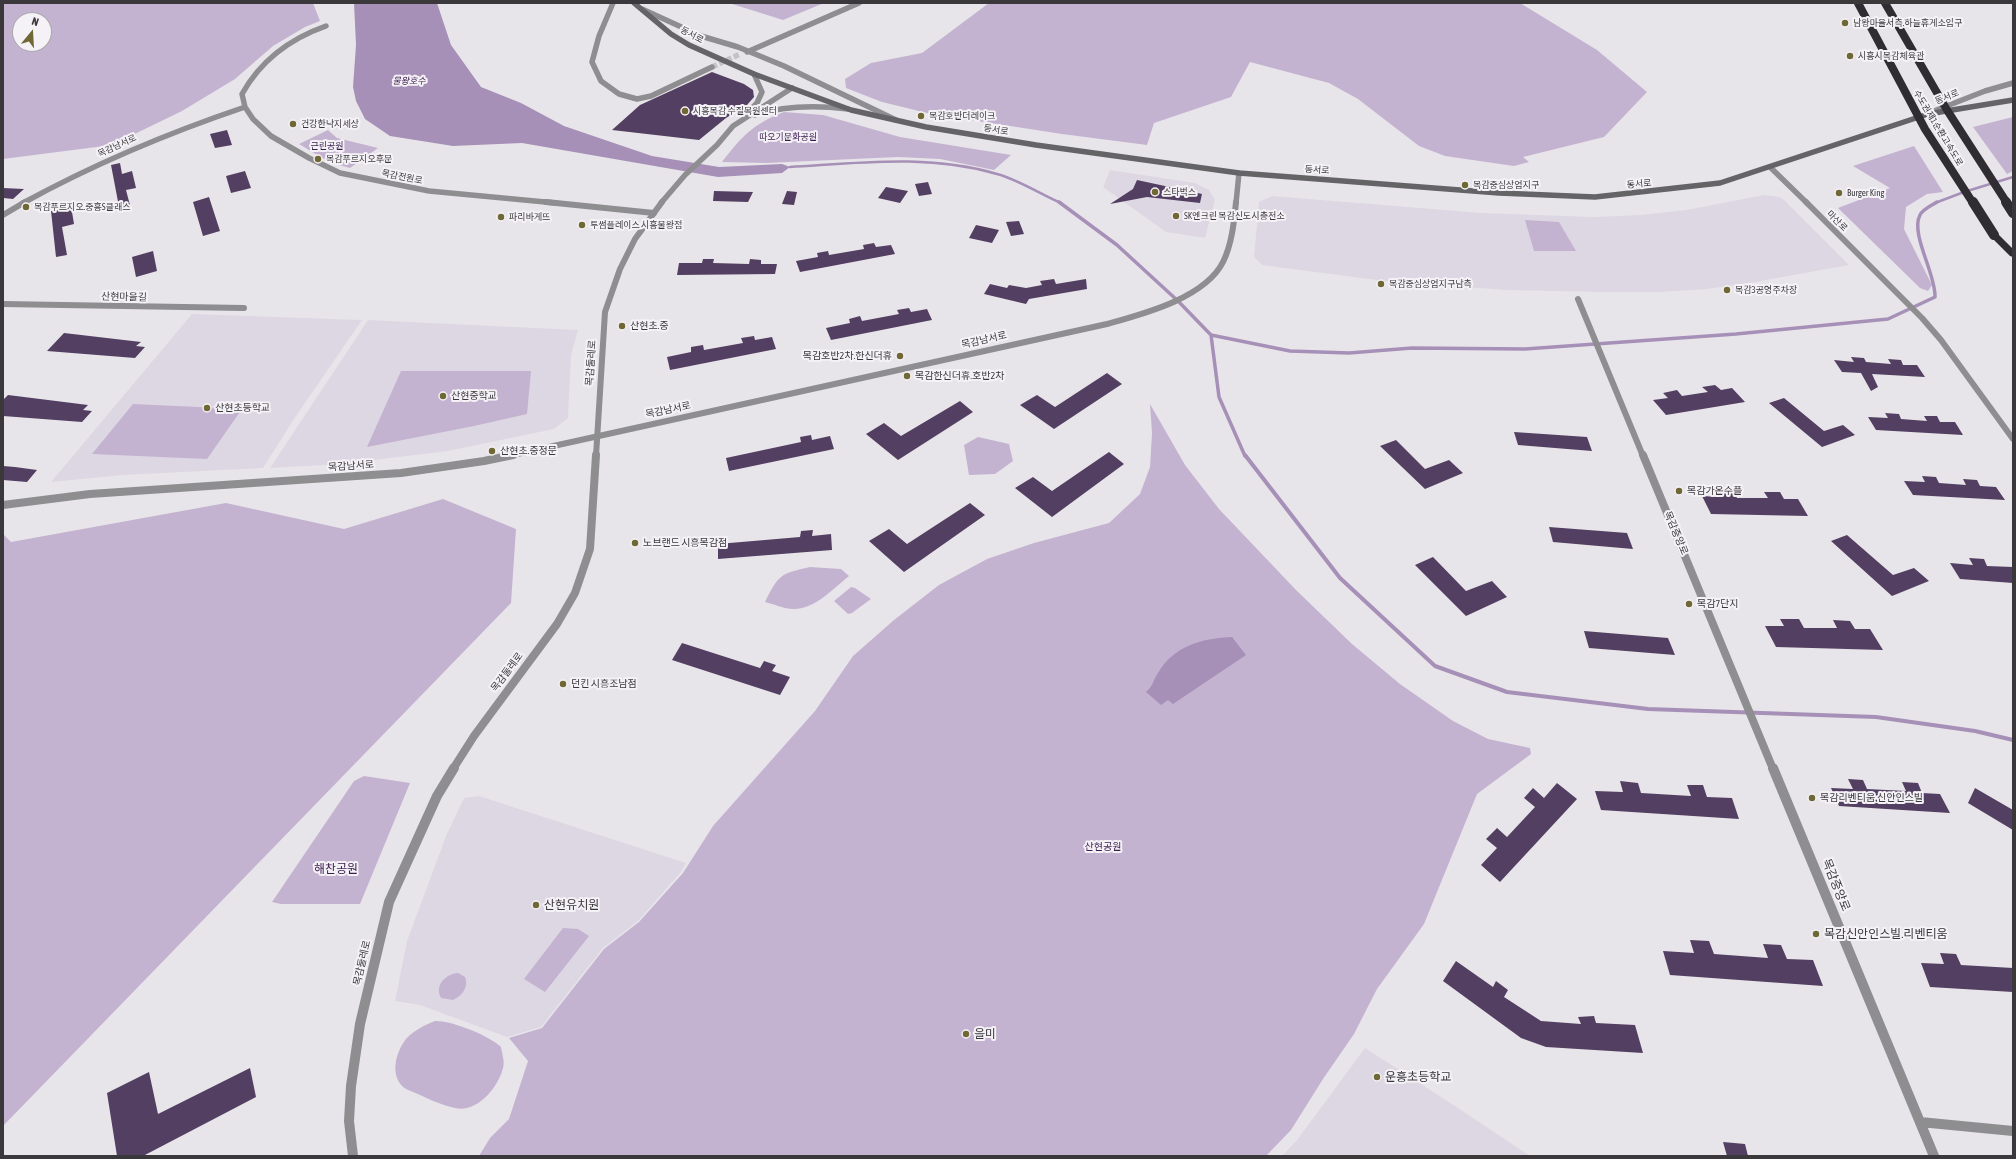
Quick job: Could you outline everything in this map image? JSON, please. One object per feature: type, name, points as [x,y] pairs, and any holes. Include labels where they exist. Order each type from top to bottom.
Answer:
[{"type":"highway","name":"수도권제1순환고속도로","points":[[1885,3],[1958,129],[1983,170],[2013,213]]},
{"type":"highway","name":"수도권제1순환고속도로","points":[[1859,5],[1925,129],[1994,235],[2013,254]]},
{"type":"main road","name":"동서로","points":[[636,5],[671,34],[689,45],[754,74],[851,110],[975,136],[1240,173],[1499,193],[1595,197],[1720,183],[1770,167],[1821,148],[1928,114]]},
{"type":"main road","points":[[1928,114],[2013,100]]},
{"type":"street","points":[[613,3],[598,36],[592,62],[601,82],[619,94],[637,99],[651,96],[712,68]]},
{"type":"street","points":[[740,54],[748,52],[858,3]]},
{"type":"street","points":[[636,5],[701,36],[784,66],[897,120]]},
{"type":"street","points":[[245,107],[242,94],[247,84],[262,66],[294,39],[309,31],[326,26]]},
{"type":"street","points":[[733,126],[750,111],[760,98],[762,92],[754,74]]},
{"type":"street","name":"동서로","points":[[1928,114],[1985,91],[2013,83]]},
{"type":"street","points":[[733,126],[792,88]]},
{"type":"street","points":[[733,126],[756,115],[787,108],[826,106],[851,110]]},
{"type":"street","name":"목감전원로","points":[[245,107],[253,119],[271,136],[308,158],[340,173],[428,191],[654,213]]},
{"type":"street","name":"목감남서로","points":[[3,215],[72,177],[145,142],[186,126],[245,107]]},
{"type":"street","name":"목감둘레로","points":[[353,1156],[349,1121],[351,1086],[357,1039],[389,902],[429,812],[444,785],[474,736],[557,624],[575,593],[590,549],[605,312],[620,268],[635,239],[664,199],[684,175],[717,145],[733,126]]},
{"type":"street","name":"마산로","points":[[1770,167],[1922,318],[1941,340],[2013,439]]},
{"type":"street","name":"목감남서로","points":[[3,505],[90,494],[401,473],[484,461],[1107,324],[1136,316],[1170,303],[1210,282],[1223,263],[1230,240],[1240,173]]},
{"type":"street","name":"목감중앙로","points":[[1578,299],[1934,1156]]},
{"type":"street","name":"산현마을길","points":[[3,304],[50,306],[244,308]]},
{"type":"street","points":[[1920,1122],[2013,1131]]},
{"type":"shaded area","points":[[1110,170],[1195,183],[1209,190],[1215,200],[1205,238],[1166,232],[1103,187]]},
{"type":"shaded area","points":[[1764,195],[1779,197],[1784,200],[1849,265],[1707,289],[1661,292],[1602,292],[1505,290],[1384,281],[1262,265],[1254,257],[1259,202],[1272,196],[1482,213],[1595,217],[1640,215],[1686,210]]},
{"type":"shaded area","name":"산현초등학교","points":[[192,314],[362,320],[294,419],[263,468],[123,475],[51,482]]},
{"type":"shaded area","name":"산현중학교","points":[[368,320],[578,330],[571,355],[568,418],[554,429],[448,451],[341,464],[270,468]]},
{"type":"shaded area","name":"산현유치원","points":[[479,796],[686,863],[681,872],[638,921],[603,948],[541,1027],[507,1037],[420,1005],[395,1001],[407,941],[446,836],[464,798]]},
{"type":"shaded area","name":"운흥초등학교","points":[[1365,1048],[1530,1156],[1282,1156],[1297,1140]]},
{"type":"green space","points":[[3,3],[313,3],[320,21],[305,27],[273,46],[235,79],[182,111],[112,145],[3,159]]},
{"type":"green space","points":[[729,3],[824,3],[783,20]]},
{"type":"green space","points":[[989,3],[1520,3],[1597,50],[1647,92],[1604,137],[1523,157],[1529,162],[1514,166],[1445,156],[1419,146],[1358,99],[1329,83],[1250,62],[1231,97],[1154,123],[1147,145],[971,120],[952,119],[882,102],[846,88],[845,79],[871,63],[922,53]]},
{"type":"green space","name":"따오기문화공원","points":[[784,112],[823,115],[900,137],[1011,155],[994,170],[940,159],[898,157],[766,163],[722,162],[742,138],[756,126]]},
{"type":"green space","points":[[2013,117],[2013,171],[2007,174],[1973,127]]},
{"type":"green space","name":"근린공원","points":[[328,130],[337,138],[378,148],[350,168],[329,162],[299,144]]},
{"type":"green space","points":[[1914,146],[1943,192],[1927,194],[1906,207],[1904,229],[1932,285],[1928,291],[1920,288],[1838,208],[1890,188],[1853,166]]},
{"type":"green space","points":[[1525,220],[1559,222],[1576,251],[1534,251]]},
{"type":"green space","points":[[401,371],[531,371],[527,414],[367,447]]},
{"type":"green space","points":[[133,404],[242,409],[207,459],[92,454]]},
{"type":"green space","name":"산현공원","points":[[1150,404],[1185,465],[1219,509],[1296,590],[1352,644],[1400,684],[1453,721],[1488,739],[1530,748],[1531,754],[1477,794],[1424,924],[1377,989],[1354,1034],[1323,1079],[1291,1130],[1266,1156],[479,1156],[490,1138],[509,1119],[528,1061],[509,1038],[542,1028],[604,949],[639,922],[683,873],[713,826],[815,711],[853,656],[894,620],[939,585],[987,559],[1034,543],[1109,523],[1140,494],[1150,467],[1152,433]]},
{"type":"green space","points":[[978,437],[1009,444],[1013,461],[995,474],[969,475],[964,445]]},
{"type":"green space","points":[[443,499],[516,529],[511,603],[3,1126],[3,534],[11,542],[226,503],[344,529]]},
{"type":"green space","points":[[810,567],[841,569],[849,576],[830,592],[808,606],[793,609],[765,602],[777,580],[792,571]]},
{"type":"green space","points":[[851,587],[855,588],[871,599],[852,613],[848,614],[834,601]]},
{"type":"green space","name":"해찬공원","points":[[364,776],[410,783],[360,904],[281,904],[272,902],[354,781]]},
{"type":"green space","points":[[563,928],[578,929],[589,936],[545,992],[524,979]]},
{"type":"green space","points":[[458,973],[465,977],[466,984],[464,991],[453,1000],[441,998],[439,989],[442,981],[449,976]]},
{"type":"green space","points":[[435,1021],[442,1021],[460,1026],[488,1038],[501,1047],[504,1063],[500,1076],[491,1091],[479,1103],[471,1107],[463,1109],[449,1107],[406,1089],[397,1079],[397,1058],[402,1045],[412,1033]]},
{"type":"water","name":"물왕호수","points":[[354,3],[437,3],[451,45],[481,87],[521,103],[564,126],[652,156],[719,167],[782,164],[790,167],[782,173],[718,177],[522,143],[453,146],[390,136],[365,119],[356,101],[353,87],[356,45]]},
{"type":"water","points":[[1232,637],[1246,655],[1173,704],[1168,700],[1161,705],[1146,692],[1164,664],[1180,650],[1190,645],[1210,639]]},
{"type":"building","name":"시흥목감 수질복원센터","points":[[712,72],[744,84],[753,90],[754,97],[747,105],[726,118],[699,140],[612,130],[640,105]]},
{"type":"building","points":[[227,130],[232,145],[215,148],[210,134]]},
{"type":"building","points":[[120,163],[122,174],[132,171],[136,188],[126,190],[131,209],[120,212],[111,165]]},
{"type":"building","points":[[245,171],[251,188],[231,193],[226,176]]},
{"type":"building","name":"스타벅스","points":[[1137,180],[1202,194],[1200,203],[1147,197],[1110,204],[1133,189]]},
{"type":"building","points":[[928,182],[932,194],[919,196],[915,184]]},
{"type":"building","points":[[886,187],[908,191],[900,203],[878,198]]},
{"type":"building","points":[[3,188],[24,189],[13,199],[3,198]]},
{"type":"building","points":[[714,191],[753,192],[748,202],[713,201]]},
{"type":"building","points":[[787,191],[797,192],[794,205],[782,204]]},
{"type":"building","points":[[209,197],[220,231],[203,236],[193,202]]},
{"type":"building","points":[[71,206],[74,224],[62,227],[67,255],[56,257],[51,211]]},
{"type":"building","points":[[1019,221],[1024,234],[1011,236],[1006,222]]},
{"type":"building","points":[[976,225],[999,230],[992,243],[969,238]]},
{"type":"building","points":[[874,243],[876,247],[891,245],[895,254],[800,272],[796,261],[818,257],[817,253],[828,251],[829,255],[864,249],[863,245]]},
{"type":"building","points":[[153,251],[157,271],[136,277],[132,257]]},
{"type":"building","points":[[703,259],[714,259],[713,263],[749,264],[750,259],[761,260],[761,264],[777,264],[775,274],[677,275],[679,263],[702,263]]},
{"type":"building","points":[[1054,279],[1056,284],[1086,279],[1087,289],[1029,299],[1026,304],[984,294],[990,284],[1007,288],[1009,285],[1026,288],[1042,285],[1040,281]]},
{"type":"building","points":[[909,308],[911,312],[927,309],[932,320],[831,340],[826,328],[850,323],[849,319],[860,316],[862,321],[899,314],[897,310]]},
{"type":"building","points":[[64,333],[141,342],[136,346],[145,347],[135,358],[47,351]]},
{"type":"building","points":[[754,336],[755,340],[772,337],[776,349],[670,370],[667,357],[691,352],[691,347],[703,345],[704,350],[743,343],[741,338]]},
{"type":"building","points":[[1851,357],[1864,358],[1866,362],[1891,364],[1888,359],[1901,360],[1903,365],[1917,365],[1925,377],[1872,374],[1878,387],[1871,391],[1861,373],[1842,372],[1834,360],[1854,362]]},
{"type":"building","points":[[1107,373],[1122,384],[1054,429],[1020,405],[1037,395],[1055,407]]},
{"type":"building","points":[[1715,385],[1721,390],[1732,388],[1745,402],[1666,415],[1653,400],[1668,398],[1663,393],[1677,390],[1682,396],[1708,392],[1702,387]]},
{"type":"building","points":[[8,395],[88,405],[83,410],[92,411],[82,422],[3,416],[3,400]]},
{"type":"building","points":[[1784,398],[1824,431],[1843,425],[1855,435],[1822,447],[1769,403]]},
{"type":"building","points":[[960,401],[973,412],[898,460],[866,434],[884,423],[901,436]]},
{"type":"building","points":[[1885,413],[1899,414],[1901,419],[1927,421],[1924,416],[1937,416],[1940,422],[1955,422],[1963,435],[1876,430],[1868,417],[1888,418]]},
{"type":"building","points":[[1514,432],[1587,437],[1592,451],[1518,445]]},
{"type":"building","points":[[811,435],[812,440],[830,436],[834,449],[729,471],[726,458],[801,442],[800,437]]},
{"type":"building","points":[[1396,440],[1425,469],[1449,460],[1463,473],[1425,489],[1380,446]]},
{"type":"building","points":[[1109,452],[1124,464],[1052,517],[1015,488],[1033,477],[1052,491]]},
{"type":"building","points":[[3,466],[37,470],[27,482],[3,480]]},
{"type":"building","points":[[1922,476],[1936,477],[1939,483],[1966,485],[1963,479],[1977,480],[1980,486],[1996,487],[2005,500],[1913,495],[1904,481],[1925,482]]},
{"type":"building","points":[[1717,491],[1733,491],[1737,498],[1768,498],[1764,492],[1780,492],[1784,499],[1798,499],[1808,516],[1711,514],[1702,496],[1720,497]]},
{"type":"building","points":[[970,503],[985,515],[904,572],[869,541],[889,529],[907,544]]},
{"type":"building","points":[[1549,527],[1627,533],[1633,549],[1553,542]]},
{"type":"building","points":[[813,530],[812,536],[831,534],[832,550],[718,559],[718,544],[800,537],[801,531]]},
{"type":"building","points":[[1847,535],[1893,575],[1914,568],[1929,581],[1892,596],[1831,541]]},
{"type":"building","points":[[1433,557],[1466,591],[1492,581],[1507,597],[1466,616],[1415,565]]},
{"type":"building","points":[[1969,558],[1984,559],[1987,566],[2013,567],[2013,583],[1960,579],[1950,563],[1973,565]]},
{"type":"building","points":[[1780,619],[1799,619],[1804,628],[1837,628],[1833,620],[1850,621],[1855,629],[1870,629],[1883,650],[1776,647],[1765,626],[1784,626]]},
{"type":"building","points":[[1584,631],[1668,638],[1675,655],[1589,648]]},
{"type":"building","points":[[682,643],[760,668],[764,661],[776,665],[772,671],[790,677],[780,695],[672,660]]},
{"type":"building","points":[[1848,779],[1863,780],[1867,789],[1906,791],[1902,782],[1918,783],[1922,793],[1940,794],[1950,813],[1839,806],[1831,788],[1853,789]]},
{"type":"building","points":[[1620,781],[1638,783],[1641,793],[1691,796],[1687,785],[1703,785],[1707,797],[1732,798],[1739,819],[1601,810],[1595,791],[1623,792]]},
{"type":"building","points":[[1557,783],[1577,799],[1500,882],[1481,865],[1497,848],[1486,839],[1497,828],[1507,837],[1535,807],[1524,798],[1533,788],[1544,798]]},
{"type":"building","points":[[1975,788],[2013,810],[2013,830],[1968,803]]},
{"type":"building","points":[[1690,940],[1709,941],[1714,954],[1768,958],[1763,944],[1781,945],[1787,959],[1813,960],[1823,986],[1670,975],[1663,951],[1694,953]]},
{"type":"building","points":[[1940,953],[1956,954],[1961,965],[2013,968],[2013,992],[1930,987],[1921,963],[1944,964]]},
{"type":"building","points":[[1456,961],[1493,987],[1496,981],[1508,990],[1504,997],[1541,1021],[1581,1024],[1578,1017],[1594,1016],[1596,1023],[1635,1025],[1643,1053],[1546,1047],[1521,1038],[1443,981]]},
{"type":"building","points":[[250,1068],[256,1097],[143,1156],[117,1156],[107,1093],[149,1072],[158,1114]]},
{"type":"building","points":[[1723,1142],[1745,1144],[1748,1156],[1727,1156]]},
{"type":"waterway","points":[[790,167],[868,162],[920,162],[946,164],[997,174],[1021,183],[1059,202]]},
{"type":"waterway","points":[[1936,203],[1964,192],[2013,177]]},
{"type":"waterway","points":[[1059,202],[1117,245],[1178,301],[1211,335]]},
{"type":"waterway","points":[[1211,335],[1290,351],[1349,353],[1412,348],[1525,349],[1736,334],[1888,319],[1935,297],[1932,277],[1918,233],[1918,223],[1921,213],[1936,203]]},
{"type":"waterway","points":[[1211,335],[1219,397],[1245,456]]},
{"type":"waterway","points":[[1245,455],[1340,578],[1435,666],[1507,692],[1648,709],[1876,717],[1975,731],[2013,740]]},
{"type":"tunnel","points":[[712,67],[740,54]]},
{"type":"place","name":"남왕마을서측.하늘휴게소입구","points":[[1845,23]]},
{"type":"place","name":"시흥시목감체육관","points":[[1850,56]]},
{"type":"place","name":"시흥목감 수질복원센터","points":[[685,111]]},
{"type":"place","name":"목감호반더레이크","points":[[921,116]]},
{"type":"place","name":"건강한낙지세상","points":[[293,124]]},
{"type":"place","name":"목감푸르지오후문","points":[[318,159]]},
{"type":"place","name":"목감중심상업지구","points":[[1465,185]]},
{"type":"place","name":"스타벅스","points":[[1155,192]]},
{"type":"place","name":"Burger King","points":[[1839,193]]},
{"type":"place","name":"목감푸르지오.중흥S클래스","points":[[26,207]]},
{"type":"place","name":"SK엔크린 목감신도시충전소","points":[[1176,216]]},
{"type":"place","name":"파리바게뜨","points":[[501,217]]},
{"type":"place","name":"투썸플레이스 시흥물왕점","points":[[582,225]]},
{"type":"place","name":"목감중심상업지구남측","points":[[1381,284]]},
{"type":"place","name":"목감3공영주차장","points":[[1727,290]]},
{"type":"place","name":"산현초.중","points":[[622,326]]},
{"type":"place","name":"목감호반2차.한신더휴","points":[[900,356]]},
{"type":"place","name":"목감한신더휴.호반2차","points":[[907,376]]},
{"type":"place","name":"산현중학교","points":[[443,396]]},
{"type":"place","name":"산현초등학교","points":[[207,408]]},
{"type":"place","name":"산현초.중정문","points":[[492,451]]},
{"type":"place","name":"목감가온수플","points":[[1679,491]]},
{"type":"place","name":"노브랜드 시흥목감점","points":[[635,543]]},
{"type":"place","name":"목감7단지","points":[[1689,604]]},
{"type":"place","name":"던킨 시흥조남점","points":[[563,684]]},
{"type":"place","name":"목감리벤티움.신안인스빌","points":[[1812,798]]},
{"type":"place","name":"산현유치원","points":[[536,905]]},
{"type":"place","name":"목감신안인스빌.리벤티움","points":[[1816,934]]},
{"type":"place","name":"을미","points":[[966,1034]]},
{"type":"place","name":"운흥초등학교","points":[[1377,1077]]}]
